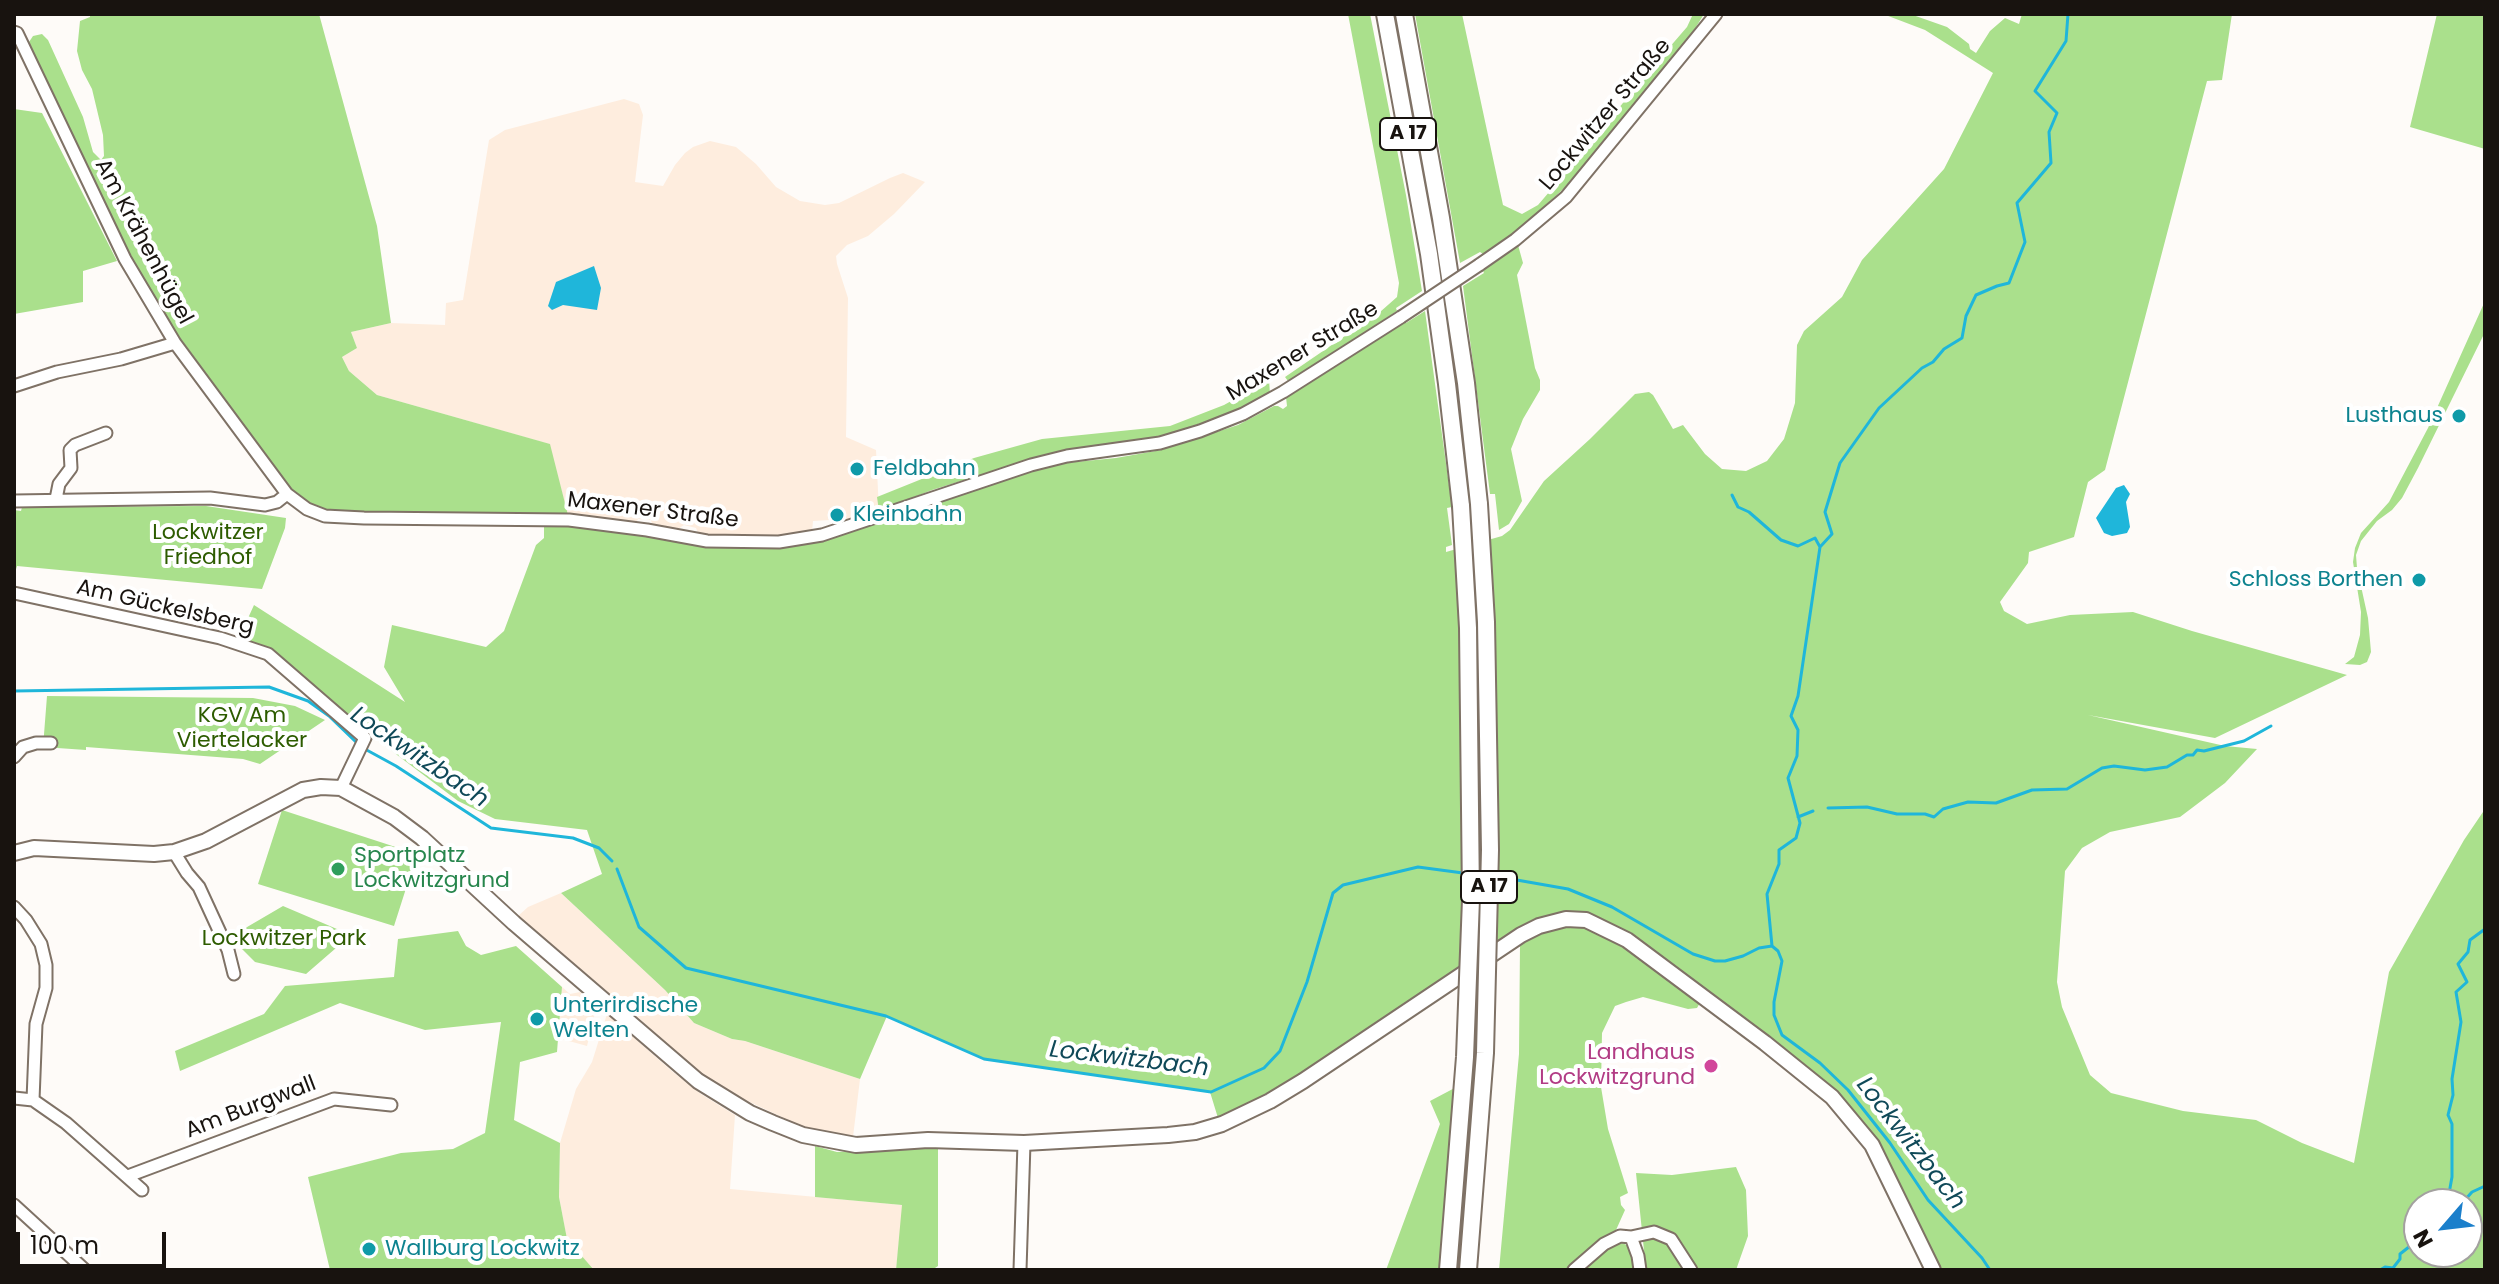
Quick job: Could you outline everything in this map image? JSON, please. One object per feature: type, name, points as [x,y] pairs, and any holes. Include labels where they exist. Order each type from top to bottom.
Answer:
[{"type":"highway","name":"A 17","points":[[1385,14],[1433,282],[1461,506],[1468,628],[1471,899],[1465,1057],[1448,1270]]},
{"type":"highway","name":"A 17","points":[[1404,14],[1431,155],[1466,383],[1479,504],[1486,622],[1490,850],[1485,1053],[1468,1270]]},
{"type":"main road","points":[[14,853],[34,848],[154,854],[174,852],[206,841],[303,790],[341,788],[394,817],[422,838],[514,923],[698,1081],[750,1113],[803,1135],[856,1145],[928,1140],[1024,1143],[1168,1135],[1195,1132],[1222,1124],[1303,1081],[1521,935],[1539,926],[1566,919],[1586,920],[1627,940],[1832,1097],[1872,1145],[1933,1270]]},
{"type":"street","name":"Lockwitzer Straße","points":[[1401,317],[1515,240],[1566,197],[1716,14]]},
{"type":"street","name":"Am Krähenhügel","points":[[16,32],[125,259],[175,343],[287,494]]},
{"type":"street","name":"Maxener Straße","points":[[287,494],[307,509],[325,516],[569,520],[707,541],[779,542],[848,527],[931,496],[1031,465],[1067,456],[1160,443],[1200,431],[1243,414],[1283,392],[1401,317]]},
{"type":"street","points":[[14,386],[57,372],[134,356],[175,343]]},
{"type":"street","points":[[56,499],[59,484],[71,468],[70,450],[106,433]]},
{"type":"street","points":[[14,501],[210,498],[265,505],[277,502],[287,494]]},
{"type":"street","name":"Am Gückelsberg","points":[[14,593],[220,638],[268,654],[365,738],[341,788]]},
{"type":"street","points":[[14,757],[23,747],[51,743]]},
{"type":"street","points":[[174,852],[199,887],[228,950],[234,974]]},
{"type":"street","points":[[14,907],[41,944],[46,965],[46,988],[36,1024],[33,1100]]},
{"type":"street","points":[[14,1098],[33,1100],[66,1123],[142,1190]]},
{"type":"street","name":"Am Burgwall","points":[[128,1176],[334,1099],[391,1105]]},
{"type":"street","points":[[1020,1270],[1024,1143]]},
{"type":"street","points":[[14,1205],[85,1270]]},
{"type":"street","points":[[1574,1270],[1604,1244],[1620,1236],[1654,1232],[1671,1239],[1691,1270]]},
{"type":"street","points":[[1631,1237],[1640,1270]]},
{"type":"shaded area","points":[[624,99],[639,104],[643,115],[635,182],[663,186],[685,153],[710,141],[736,147],[776,187],[800,201],[825,205],[839,203],[903,173],[925,182],[868,236],[847,245],[836,256],[848,298],[846,437],[876,450],[879,511],[841,525],[835,525],[830,520],[813,521],[812,532],[779,538],[713,536],[698,533],[696,528],[684,525],[678,529],[652,524],[651,520],[638,519],[636,523],[568,515],[549,444],[377,395],[349,371],[342,357],[357,348],[351,332],[391,323],[445,325],[446,303],[463,300],[489,140],[505,130]]},
{"type":"shaded area","points":[[561,893],[665,990],[694,1023],[732,1039],[860,1079],[853,1137],[805,1128],[722,1089],[702,1075],[518,916],[528,907]]},
{"type":"shaded area","points":[[562,987],[570,994],[580,992],[597,1005],[587,1046],[558,1038]]},
{"type":"shaded area","points":[[607,1014],[673,1072],[735,1115],[730,1189],[903,1205],[896,1270],[594,1270],[567,1240],[559,1197],[560,1143],[576,1089],[592,1062]]},
{"type":"green space","points":[[90,14],[319,14],[377,226],[391,323],[351,332],[357,348],[342,357],[349,371],[377,395],[550,444],[568,515],[360,514],[322,510],[293,493],[151,298],[128,256],[29,42],[33,36],[42,34],[48,40],[83,117],[93,152],[101,160],[104,156],[103,135],[92,89],[77,51],[80,21],[90,17]]},
{"type":"green space","points":[[1348,14],[1370,14],[1422,291],[1396,308],[1397,311],[1288,381],[1285,377],[1397,297],[1399,283]]},
{"type":"green space","points":[[1415,14],[1462,14],[1503,205],[1522,214],[1538,205],[1574,163],[1687,27],[1693,14],[1704,14],[1688,40],[1573,180],[1520,229],[1483,254],[1480,252],[1460,263]]},
{"type":"green space","points":[[1883,14],[1910,14],[1947,27],[1976,53],[1990,31],[2005,18],[2019,24],[2022,14],[2232,14],[2222,80],[2207,81],[2105,470],[2088,482],[2074,537],[2029,552],[2028,563],[2000,602],[2004,611],[2027,624],[2070,615],[2133,612],[2347,675],[2215,738],[2088,715],[2225,746],[2257,749],[2225,783],[2180,817],[2110,832],[2082,848],[2065,871],[2057,982],[2062,1007],[2090,1075],[2111,1093],[2183,1111],[2256,1120],[2302,1143],[2354,1163],[2389,972],[2485,809],[2485,1270],[1938,1270],[1836,1093],[1803,1063],[1639,942],[1567,915],[1465,964],[1296,1079],[1262,1099],[1218,1118],[1210,1092],[984,1059],[887,1016],[860,1079],[732,1039],[694,1023],[665,990],[561,893],[602,874],[587,830],[495,819],[458,801],[368,733],[271,649],[239,638],[254,605],[405,702],[384,667],[392,625],[486,647],[504,631],[536,545],[544,538],[544,525],[568,524],[779,546],[810,544],[1002,479],[1065,463],[1161,450],[1238,425],[1274,406],[1283,409],[1287,406],[1286,397],[1404,321],[1406,323],[1425,311],[1452,507],[1447,508],[1452,545],[1446,547],[1446,552],[1502,536],[1510,530],[1544,481],[1635,394],[1649,392],[1653,395],[1673,429],[1683,425],[1705,454],[1722,469],[1746,471],[1767,461],[1784,439],[1795,403],[1797,345],[1804,331],[1842,297],[1862,260],[1944,169],[1993,73],[1925,30]]},
{"type":"green space","points":[[2437,14],[2485,14],[2485,149],[2410,127]]},
{"type":"green space","points":[[14,109],[42,113],[117,261],[83,271],[83,302],[14,314]]},
{"type":"green space","points":[[1518,245],[1523,263],[1517,275],[1540,390],[1523,419],[1511,449],[1522,501],[1509,524],[1499,530],[1495,494],[1490,494],[1463,286]]},
{"type":"green space","points":[[2485,301],[2485,332],[2418,468],[2402,498],[2361,541],[2356,555],[2357,568],[2368,618],[2371,652],[2367,662],[2345,664],[2354,657],[2360,635],[2361,612],[2353,562],[2355,548],[2361,533],[2389,502],[2428,428]]},
{"type":"green space","points":[[1269,380],[1270,394],[1244,409],[1201,426],[1163,437],[1035,458],[932,490],[879,511],[877,497],[974,458],[1042,439],[1170,426],[1224,405]]},
{"type":"green space","name":"Lockwitzer Friedhof","points":[[206,506],[286,518],[262,589],[17,566],[14,576],[14,510],[21,511],[22,507]]},
{"type":"green space","name":"KGV Am Viertelacker","points":[[47,696],[253,698],[295,706],[325,720],[260,764],[243,759],[86,747],[86,750],[43,747]]},
{"type":"green space","name":"Sportplatz Lockwitzgrund","points":[[282,810],[417,854],[394,926],[258,884]]},
{"type":"green space","name":"Lockwitzer Park","points":[[283,906],[351,935],[306,974],[255,962],[230,937]]},
{"type":"green space","points":[[1563,926],[1581,926],[1623,943],[1701,1001],[1697,1008],[1688,1009],[1643,997],[1626,1002],[1615,1006],[1602,1033],[1601,1087],[1608,1129],[1628,1193],[1620,1197],[1625,1210],[1616,1230],[1567,1270],[1499,1270],[1519,1054],[1520,945],[1541,933]]},
{"type":"green space","points":[[458,931],[466,946],[481,955],[516,946],[562,987],[557,1052],[520,1062],[514,1120],[560,1143],[559,1197],[567,1239],[594,1270],[330,1270],[308,1177],[401,1153],[453,1149],[485,1133],[501,1022],[425,1030],[340,1003],[180,1071],[175,1051],[264,1014],[285,986],[394,977],[398,939]]},
{"type":"green space","points":[[1475,974],[1473,1060],[1450,1270],[1386,1270],[1440,1124],[1430,1101],[1466,1082]]},
{"type":"green space","points":[[815,1146],[837,1152],[938,1146],[938,1266],[932,1270],[896,1270],[902,1205],[815,1197]]},
{"type":"green space","points":[[1736,1167],[1746,1190],[1748,1236],[1736,1270],[1646,1270],[1636,1173],[1672,1175]]},
{"type":"green space","points":[[1619,1241],[1628,1246],[1636,1270],[1580,1270]]},
{"type":"water","points":[[594,266],[601,288],[597,310],[563,305],[552,310],[548,306],[556,282]]},
{"type":"water","points":[[2124,485],[2130,494],[2126,502],[2130,527],[2127,533],[2112,536],[2104,533],[2096,518],[2116,488]]},
{"type":"waterway","points":[[1772,946],[1767,894],[1779,864],[1779,850],[1796,838],[1800,823],[1788,778],[1797,756],[1798,730],[1791,716],[1798,696],[1820,547],[1832,534],[1825,512],[1840,463],[1879,408],[1944,349],[1962,338],[1966,316],[1976,295],[2009,283],[2025,242],[2017,203],[2051,163],[2049,132],[2057,113],[2035,91],[2066,41],[2068,14]]},
{"type":"waterway","points":[[1732,495],[1738,507],[1749,512],[1781,540],[1798,546],[1815,538],[1820,547]]},
{"type":"waterway","name":"Lockwitzbach","points":[[14,691],[269,687],[308,701],[357,743]]},
{"type":"waterway","points":[[1828,808],[1867,807],[1897,814],[1934,817],[1943,809],[1968,802],[1996,803],[2032,790],[2067,789],[2102,768],[2114,766],[2145,770],[2167,767],[2197,750],[2244,741],[2271,726]]},
{"type":"waterway","name":"Lockwitzbach","points":[[363,748],[491,828],[573,838],[599,848],[612,861]]},
{"type":"waterway","points":[[1798,817],[1813,811]]},
{"type":"waterway","name":"Lockwitzbach","points":[[617,869],[639,927],[686,968],[886,1016],[984,1059],[1211,1092],[1264,1068],[1280,1051],[1307,982],[1333,893],[1343,885],[1418,867],[1463,873]]},
{"type":"waterway","name":"Lockwitzbach","points":[[1494,876],[1568,889],[1612,907],[1693,954],[1715,961],[1725,961],[1772,946],[1782,961],[1774,1002],[1774,1015],[1782,1035],[1820,1063],[1848,1090],[1890,1143],[1928,1200],[1990,1270]]},
{"type":"waterway","points":[[2450,1188],[2452,1124],[2448,1115],[2461,1022],[2456,992],[2467,982],[2458,964],[2468,952],[2470,940],[2485,929]]},
{"type":"waterway","points":[[2481,1188],[2485,1186]]},
{"type":"waterway","points":[[2380,1270],[2393,1268],[2403,1252]]},
{"type":"place","name":"Lusthaus","points":[[2459,416]]},
{"type":"place","name":"Feldbahn","points":[[857,469]]},
{"type":"place","name":"Kleinbahn","points":[[837,515]]},
{"type":"place","name":"Schloss Borthen","points":[[2419,580]]},
{"type":"place","name":"Sportplatz Lockwitzgrund","points":[[338,869]]},
{"type":"place","name":"Unterirdische Welten","points":[[537,1019]]},
{"type":"place","name":"Landhaus Lockwitzgrund","points":[[1711,1066]]},
{"type":"place","name":"Wallburg Lockwitz","points":[[369,1249]]}]
